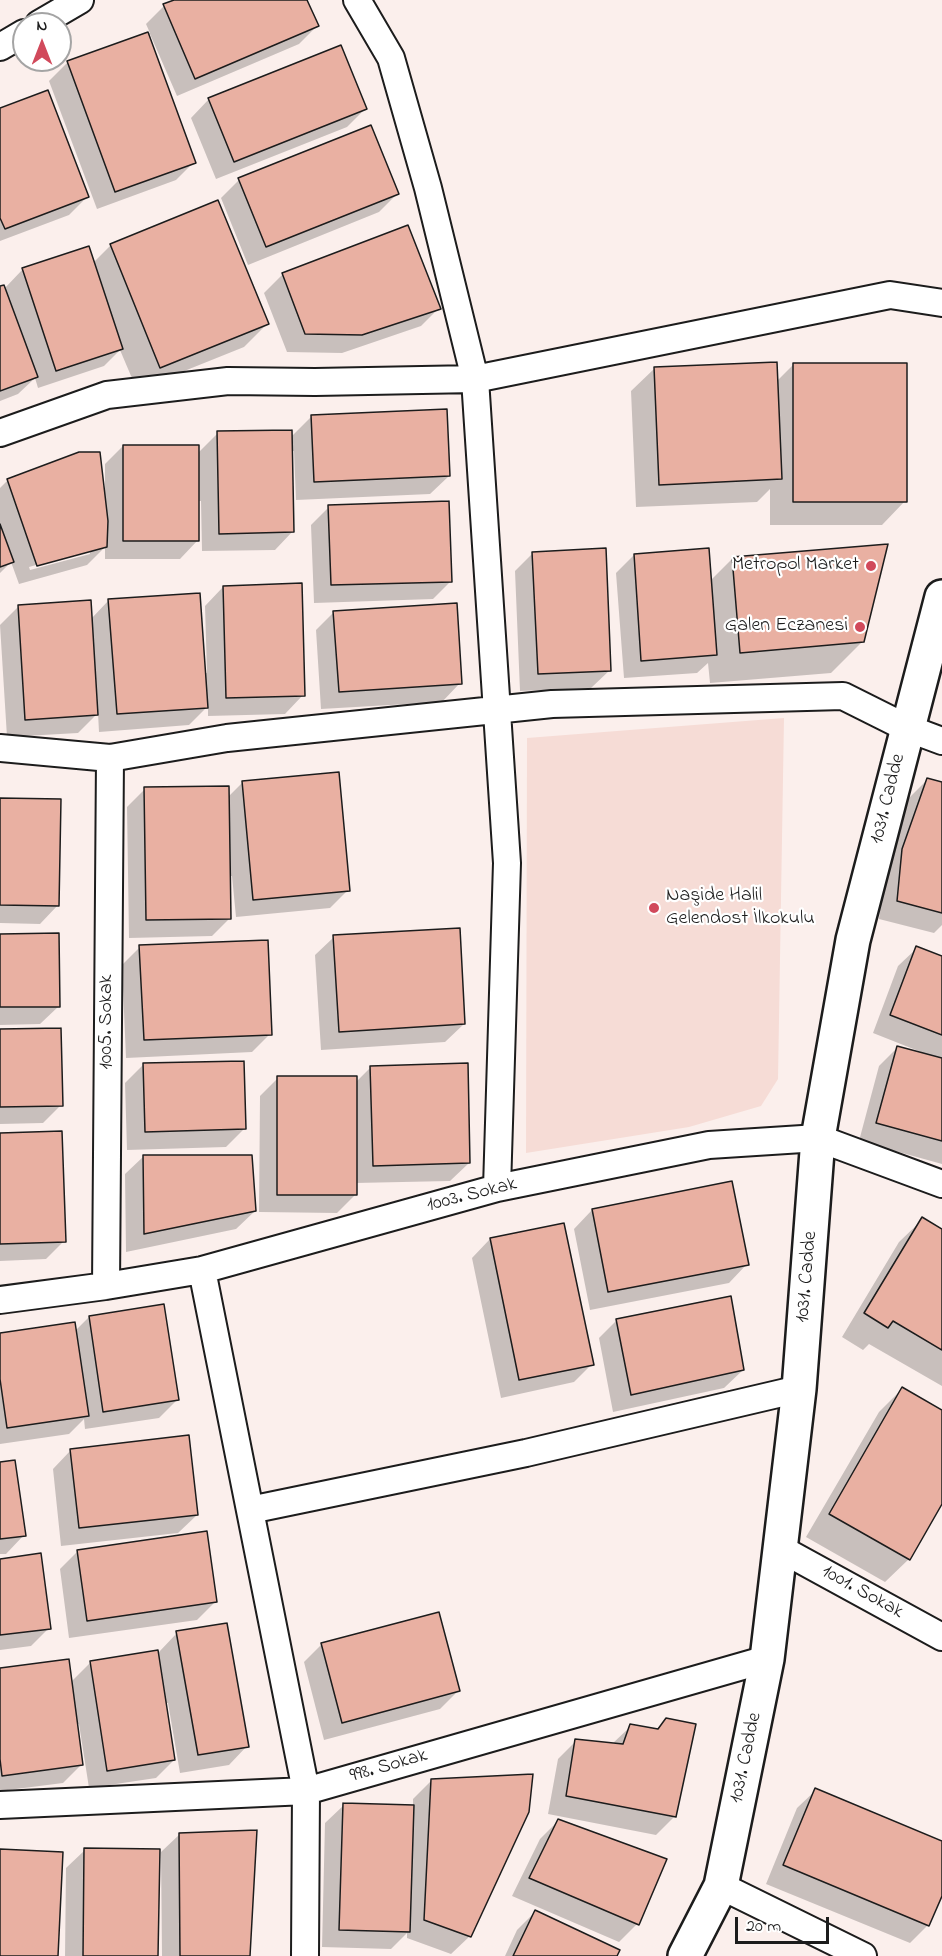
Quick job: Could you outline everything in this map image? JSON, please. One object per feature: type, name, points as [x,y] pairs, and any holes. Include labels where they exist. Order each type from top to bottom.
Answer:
[{"type":"street","points":[[60,12],[80,0]]},
{"type":"street","points":[[357,0],[391,58],[428,188],[475,379],[507,863],[497,1188]]},
{"type":"street","points":[[0,433],[107,395],[228,381],[475,379],[890,295],[942,303]]},
{"type":"street","name":"1031. Cadde","points":[[685,1956],[721,1886],[767,1659],[799,1389],[818,1138],[853,940],[942,597]]},
{"type":"street","points":[[0,748],[110,758],[227,738],[552,704],[843,696],[907,728],[942,741]]},
{"type":"street","name":"1005. Sokak","points":[[106,1286],[110,758]]},
{"type":"street","name":"1003. Sokak","points":[[0,1300],[202,1270],[497,1188],[709,1145],[818,1138],[942,1184]]},
{"type":"street","points":[[202,1270],[306,1791],[305,1956]]},
{"type":"street","points":[[250,1509],[526,1453],[799,1389]]},
{"type":"street","name":"1001. Sokak","points":[[781,1549],[942,1637]]},
{"type":"street","name":"998. Sokak","points":[[0,1805],[306,1791],[767,1659]]},
{"type":"street","points":[[721,1886],[862,1956]]},
{"type":"shaded area","name":"Naşide Halil Gelendost İlkokulu","points":[[784,718],[778,1079],[761,1106],[689,1127],[526,1153],[527,738]]},
{"type":"building","points":[[174,0],[307,0],[319,26],[195,79],[163,4]]},
{"type":"building","points":[[148,32],[196,163],[115,192],[71,72],[72,59]]},
{"type":"building","points":[[341,45],[367,109],[234,162],[208,98]]},
{"type":"building","points":[[48,90],[89,197],[5,229],[0,218],[0,108]]},
{"type":"building","points":[[371,125],[399,194],[266,247],[238,178]]},
{"type":"building","points":[[218,200],[269,324],[160,368],[110,244]]},
{"type":"building","points":[[408,225],[441,309],[362,335],[305,334],[282,273]]},
{"type":"building","points":[[89,246],[123,349],[56,371],[22,268]]},
{"type":"building","points":[[4,285],[38,377],[0,391],[0,286]]},
{"type":"building","points":[[777,362],[782,479],[659,485],[654,367]]},
{"type":"building","points":[[793,363],[907,363],[907,502],[793,502]]},
{"type":"building","points":[[447,409],[450,476],[314,482],[311,415]]},
{"type":"building","points":[[292,430],[294,532],[219,534],[217,431]]},
{"type":"building","points":[[123,445],[199,445],[199,541],[123,541]]},
{"type":"building","points":[[79,452],[100,452],[108,521],[107,547],[37,566],[7,479]]},
{"type":"building","points":[[449,501],[452,582],[331,585],[328,505]]},
{"type":"building","points":[[0,524],[14,562],[0,567]]},
{"type":"building","points":[[888,544],[864,642],[740,653],[732,557]]},
{"type":"building","points":[[606,548],[611,671],[538,674],[532,552]]},
{"type":"building","points":[[709,548],[717,655],[641,661],[634,554]]},
{"type":"building","points":[[302,583],[305,696],[226,698],[223,586]]},
{"type":"building","points":[[200,593],[208,708],[117,714],[108,599]]},
{"type":"building","points":[[91,600],[98,715],[25,720],[18,605]]},
{"type":"building","points":[[457,603],[462,684],[339,692],[333,611]]},
{"type":"building","points":[[339,772],[350,891],[253,900],[242,781]]},
{"type":"building","points":[[927,778],[942,782],[942,913],[897,901],[902,849]]},
{"type":"building","points":[[229,786],[231,919],[146,920],[144,787]]},
{"type":"building","points":[[0,798],[61,799],[59,906],[0,905]]},
{"type":"building","points":[[460,928],[465,1024],[339,1032],[333,935]]},
{"type":"building","points":[[59,933],[60,1007],[0,1007],[0,934]]},
{"type":"building","points":[[268,940],[272,1035],[144,1040],[139,945]]},
{"type":"building","points":[[916,946],[942,956],[942,1035],[890,1015]]},
{"type":"building","points":[[61,1028],[63,1106],[0,1107],[0,1029]]},
{"type":"building","points":[[897,1046],[942,1058],[942,1141],[876,1123]]},
{"type":"building","points":[[244,1061],[246,1129],[145,1132],[143,1063]]},
{"type":"building","points":[[468,1063],[470,1163],[373,1166],[370,1066]]},
{"type":"building","points":[[277,1076],[357,1076],[357,1195],[277,1195]]},
{"type":"building","points":[[62,1131],[66,1242],[0,1244],[0,1133]]},
{"type":"building","points":[[143,1155],[252,1155],[256,1211],[144,1234]]},
{"type":"building","points":[[732,1181],[749,1265],[608,1292],[592,1209]]},
{"type":"building","points":[[922,1217],[942,1229],[942,1350],[893,1321],[888,1328],[864,1313]]},
{"type":"building","points":[[564,1223],[594,1365],[519,1380],[490,1238]]},
{"type":"building","points":[[731,1296],[744,1370],[631,1395],[616,1319]]},
{"type":"building","points":[[164,1304],[179,1400],[103,1412],[89,1316]]},
{"type":"building","points":[[75,1322],[89,1416],[7,1428],[0,1379],[0,1333]]},
{"type":"building","points":[[902,1387],[942,1410],[942,1504],[910,1560],[829,1514]]},
{"type":"building","points":[[189,1435],[198,1515],[79,1528],[70,1449]]},
{"type":"building","points":[[15,1460],[26,1536],[0,1539],[0,1462]]},
{"type":"building","points":[[207,1531],[217,1602],[87,1621],[77,1550]]},
{"type":"building","points":[[41,1553],[51,1629],[0,1635],[0,1559]]},
{"type":"building","points":[[439,1612],[460,1691],[342,1723],[321,1643]]},
{"type":"building","points":[[227,1623],[249,1747],[198,1755],[176,1631]]},
{"type":"building","points":[[158,1650],[175,1760],[107,1771],[90,1661]]},
{"type":"building","points":[[69,1659],[83,1765],[2,1776],[0,1668]]},
{"type":"building","points":[[666,1718],[696,1724],[676,1817],[566,1796],[575,1739],[623,1744],[630,1724],[658,1729]]},
{"type":"building","points":[[533,1774],[529,1812],[471,1937],[424,1920],[431,1779]]},
{"type":"building","points":[[815,1788],[942,1841],[942,1896],[929,1926],[783,1865]]},
{"type":"building","points":[[343,1803],[414,1805],[410,1932],[339,1930]]},
{"type":"building","points":[[558,1819],[667,1859],[639,1925],[529,1878]]},
{"type":"building","points":[[257,1830],[250,1956],[180,1956],[179,1833]]},
{"type":"building","points":[[84,1848],[160,1849],[158,1956],[83,1956]]},
{"type":"building","points":[[0,1849],[63,1852],[58,1956],[0,1956]]},
{"type":"building","points":[[535,1910],[620,1950],[617,1956],[513,1956]]},
{"type":"place","name":"Metropol Market","points":[[871,566]]},
{"type":"place","name":"Galen Eczanesi","points":[[860,627]]},
{"type":"place","name":"Naşide Halil Gelendost İlkokulu","points":[[654,908]]}]
